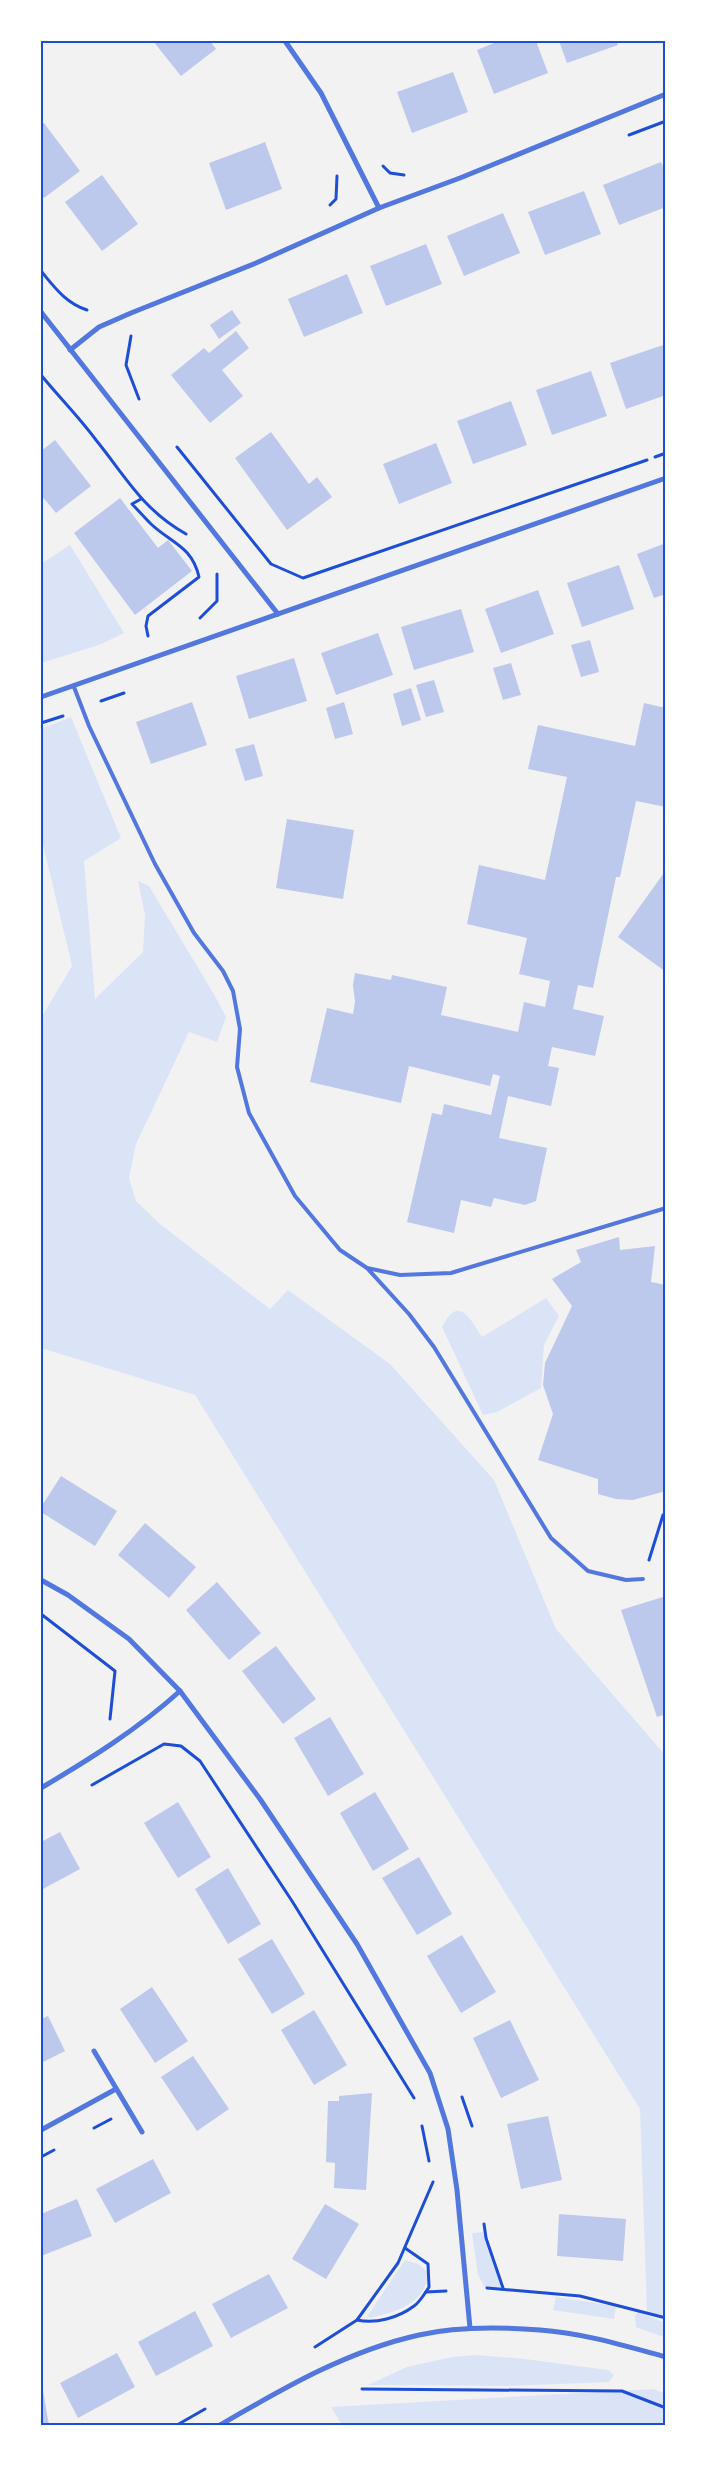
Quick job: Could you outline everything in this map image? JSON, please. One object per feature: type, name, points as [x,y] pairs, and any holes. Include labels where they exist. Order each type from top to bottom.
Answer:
[{"type":"street","points":[[285,41],[321,92],[379,208]]},
{"type":"street","points":[[70,350],[99,327],[256,262],[379,208],[460,178],[666,94]]},
{"type":"street","points":[[41,312],[278,614]]},
{"type":"street","points":[[41,697],[666,478]]},
{"type":"street","points":[[41,1580],[68,1595],[129,1639],[180,1691],[260,1799],[357,1944],[430,2073],[448,2129],[457,2190],[470,2328]]},
{"type":"street","points":[[41,1788],[101,1751],[156,1712],[180,1691]]},
{"type":"street","points":[[94,2051],[142,2132]]},
{"type":"street","points":[[41,2130],[116,2089]]},
{"type":"street","points":[[220,2425],[300,2379],[362,2352],[420,2335],[470,2328],[541,2330],[605,2341],[666,2357]]},
{"type":"lane","points":[[74,687],[89,726],[154,864],[194,933],[223,972],[233,992],[240,1029],[238,1067],[249,1113],[295,1196],[340,1250],[367,1268],[409,1314],[434,1347],[551,1538],[588,1571],[626,1580],[643,1579]]},
{"type":"lane","points":[[367,1268],[400,1276],[451,1273],[666,1208]]},
{"type":"path","points":[[620,138],[666,121]]},
{"type":"path","points":[[378,161],[390,173],[413,176]]},
{"type":"path","points":[[324,212],[336,199],[338,180],[335,168]]},
{"type":"path","points":[[41,271],[73,305],[92,311]]},
{"type":"path","points":[[132,331],[126,365],[140,402]]},
{"type":"path","points":[[41,375],[96,439],[141,499],[166,523],[187,535]]},
{"type":"path","points":[[171,440],[271,564],[303,578],[666,453]]},
{"type":"path","points":[[141,499],[132,504],[152,525],[177,542],[196,563],[199,577],[148,616],[146,626],[148,636]]},
{"type":"path","points":[[199,618],[217,601],[218,576],[214,569]]},
{"type":"path","points":[[142,638],[153,634]]},
{"type":"path","points":[[643,1579],[663,1515],[666,1514]]},
{"type":"path","points":[[41,1614],[115,1671],[110,1722]]},
{"type":"path","points":[[90,1786],[164,1744],[181,1746],[200,1761],[298,1910],[418,2106]]},
{"type":"path","points":[[422,2125],[429,2164]]},
{"type":"path","points":[[312,2349],[357,2320],[398,2263],[433,2184],[431,2174]]},
{"type":"path","points":[[357,2320],[372,2323],[393,2316],[415,2306],[426,2292],[429,2287],[428,2264],[405,2248]]},
{"type":"path","points":[[426,2292],[498,2288],[580,2296],[666,2318]]},
{"type":"path","points":[[362,2389],[622,2391],[666,2408]]},
{"type":"path","points":[[177,2425],[210,2405]]},
{"type":"shaded area","points":[[70,545],[124,633],[99,645],[41,663],[41,564]]},
{"type":"shaded area","points":[[71,717],[121,838],[84,861],[95,999],[143,952],[145,915],[138,881],[149,886],[226,1017],[217,1042],[189,1032],[136,1144],[129,1178],[136,1201],[160,1224],[270,1309],[288,1290],[390,1364],[494,1480],[556,1629],[666,1756],[666,2318],[647,2312],[640,2109],[195,1395],[41,1348],[41,1018],[72,966],[41,836],[41,729]]},
{"type":"shaded area","points":[[546,1298],[559,1316],[544,1345],[541,1388],[497,1412],[483,1415],[442,1327],[453,1312],[459,1311],[469,1317],[482,1337]]},
{"type":"shaded area","points":[[483,2232],[501,2288],[485,2288],[478,2275],[472,2233]]},
{"type":"shaded area","points":[[405,2260],[418,2264],[428,2272],[422,2292],[408,2305],[389,2313],[369,2318],[368,2315]]},
{"type":"shaded area","points":[[556,2297],[616,2306],[614,2319],[553,2310]]},
{"type":"shaded area","points":[[638,2312],[666,2323],[666,2338],[636,2327],[635,2316]]},
{"type":"shaded area","points":[[476,2355],[525,2359],[608,2370],[614,2375],[609,2382],[510,2386],[368,2385],[407,2367],[452,2357]]},
{"type":"shaded area","points":[[653,2389],[666,2394],[666,2425],[342,2425],[331,2407]]},
{"type":"building","points":[[153,41],[210,41],[216,49],[181,76]]},
{"type":"building","points":[[499,41],[536,41],[548,73],[494,94],[477,50]]},
{"type":"building","points":[[559,41],[616,41],[618,45],[567,63]]},
{"type":"building","points":[[453,72],[468,112],[412,133],[397,92]]},
{"type":"building","points":[[44,123],[80,171],[44,198],[41,194],[41,125]]},
{"type":"building","points":[[265,142],[282,189],[226,210],[209,163]]},
{"type":"building","points":[[661,162],[666,173],[666,207],[619,225],[603,185]]},
{"type":"building","points":[[102,175],[138,224],[102,251],[65,202]]},
{"type":"building","points":[[584,191],[601,234],[545,255],[528,212]]},
{"type":"building","points":[[503,213],[520,253],[464,276],[447,236]]},
{"type":"building","points":[[426,244],[442,284],[386,306],[370,266]]},
{"type":"building","points":[[347,274],[363,313],[304,337],[288,299]]},
{"type":"building","points":[[232,310],[241,323],[219,339],[210,325]]},
{"type":"building","points":[[236,331],[249,348],[222,370],[243,396],[210,423],[171,375],[204,348],[209,353]]},
{"type":"building","points":[[666,344],[666,395],[626,409],[610,363]]},
{"type":"building","points":[[591,371],[607,416],[552,435],[536,390]]},
{"type":"building","points":[[511,401],[527,445],[473,464],[457,421]]},
{"type":"building","points":[[271,432],[309,484],[317,477],[332,497],[287,530],[235,458]]},
{"type":"building","points":[[55,440],[91,486],[56,513],[41,495],[41,451]]},
{"type":"building","points":[[436,443],[452,483],[399,504],[383,464]]},
{"type":"building","points":[[120,498],[158,548],[168,540],[192,571],[135,615],[74,533]]},
{"type":"building","points":[[666,543],[666,594],[654,598],[637,554]]},
{"type":"building","points":[[619,565],[634,609],[582,627],[567,583]]},
{"type":"building","points":[[538,590],[554,634],[501,653],[485,609]]},
{"type":"building","points":[[461,609],[474,652],[414,670],[401,627]]},
{"type":"building","points":[[378,633],[393,675],[336,695],[321,653]]},
{"type":"building","points":[[590,640],[599,672],[581,677],[571,645]]},
{"type":"building","points":[[294,658],[307,701],[249,719],[236,676]]},
{"type":"building","points":[[511,663],[521,695],[503,700],[493,668]]},
{"type":"building","points":[[434,680],[444,712],[426,717],[416,685]]},
{"type":"building","points":[[411,688],[421,720],[402,726],[393,694]]},
{"type":"building","points":[[192,702],[207,745],[151,764],[136,722]]},
{"type":"building","points":[[344,702],[353,734],[335,739],[326,708]]},
{"type":"building","points":[[644,703],[666,708],[666,807],[636,801],[620,877],[616,877],[593,988],[578,985],[573,1009],[604,1016],[595,1056],[552,1047],[548,1066],[559,1068],[551,1106],[508,1096],[499,1138],[547,1148],[536,1201],[525,1205],[494,1198],[491,1207],[461,1200],[454,1233],[407,1222],[432,1113],[442,1115],[444,1104],[491,1115],[500,1076],[493,1074],[490,1086],[409,1066],[401,1103],[310,1082],[327,1008],[353,1014],[355,973],[391,980],[392,975],[447,987],[441,1015],[518,1032],[524,1002],[545,1007],[550,981],[519,974],[527,938],[467,924],[479,865],[545,880],[567,777],[528,769],[538,725],[635,746]]},
{"type":"building","points":[[254,744],[263,776],[245,781],[235,749]]},
{"type":"building","points":[[287,819],[354,830],[343,899],[276,888]]},
{"type":"building","points":[[666,870],[666,972],[618,937]]},
{"type":"building","points":[[619,1237],[620,1250],[655,1246],[651,1282],[666,1285],[666,1491],[633,1500],[616,1499],[598,1494],[598,1479],[538,1460],[553,1414],[543,1385],[545,1363],[572,1306],[552,1279],[581,1262],[576,1250]]},
{"type":"building","points":[[61,1476],[117,1511],[95,1546],[41,1512],[41,1507]]},
{"type":"building","points":[[145,1523],[196,1567],[169,1598],[118,1555]]},
{"type":"building","points":[[217,1582],[261,1633],[229,1660],[186,1610]]},
{"type":"building","points":[[666,1596],[666,1714],[657,1717],[621,1610]]},
{"type":"building","points":[[276,1646],[316,1699],[283,1724],[242,1671]]},
{"type":"building","points":[[330,1717],[364,1774],[328,1796],[294,1738]]},
{"type":"building","points":[[375,1792],[409,1849],[373,1871],[340,1813]]},
{"type":"building","points":[[178,1802],[211,1857],[178,1878],[144,1823]]},
{"type":"building","points":[[60,1832],[80,1869],[41,1890],[41,1842]]},
{"type":"building","points":[[419,1857],[452,1914],[417,1935],[382,1878]]},
{"type":"building","points":[[228,1868],[261,1924],[228,1944],[195,1889]]},
{"type":"building","points":[[462,1935],[496,1992],[461,2013],[427,1956]]},
{"type":"building","points":[[272,1939],[305,1994],[272,2014],[238,1959]]},
{"type":"building","points":[[152,1987],[188,2041],[155,2063],[120,2009]]},
{"type":"building","points":[[314,2010],[347,2065],[314,2085],[281,2030]]},
{"type":"building","points":[[48,2016],[65,2051],[41,2063],[41,2019]]},
{"type":"building","points":[[510,2020],[539,2080],[501,2098],[473,2038]]},
{"type":"building","points":[[193,2056],[229,2109],[197,2131],[161,2077]]},
{"type":"building","points":[[372,2093],[366,2190],[334,2188],[335,2163],[326,2162],[328,2101],[339,2101],[339,2096]]},
{"type":"building","points":[[548,2116],[562,2180],[521,2189],[507,2124]]},
{"type":"building","points":[[153,2159],[171,2193],[115,2223],[96,2189]]},
{"type":"building","points":[[77,2199],[92,2236],[41,2256],[41,2214]]},
{"type":"building","points":[[325,2204],[359,2224],[326,2279],[292,2259]]},
{"type":"building","points":[[559,2214],[626,2219],[623,2261],[557,2256]]},
{"type":"building","points":[[269,2274],[288,2308],[231,2338],[212,2304]]},
{"type":"building","points":[[195,2311],[213,2346],[156,2376],[138,2342]]},
{"type":"building","points":[[117,2353],[135,2387],[78,2418],[60,2383]]},
{"type":"building","points":[[42,2385],[49,2425],[41,2425]]}]
